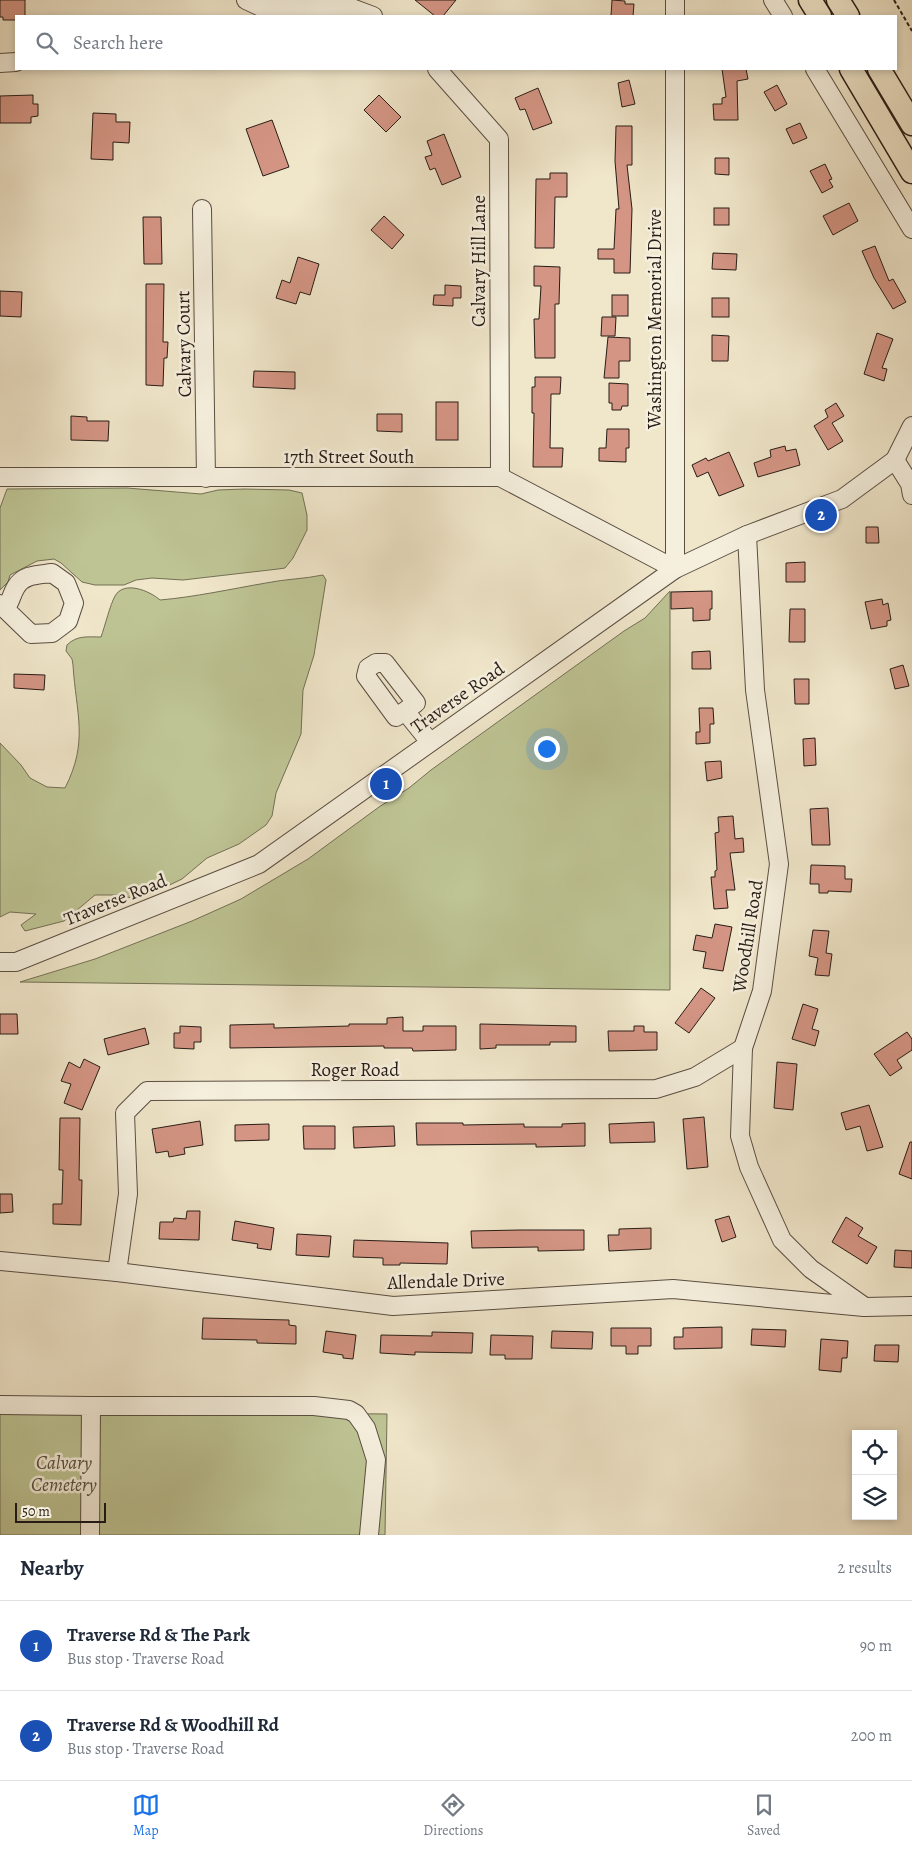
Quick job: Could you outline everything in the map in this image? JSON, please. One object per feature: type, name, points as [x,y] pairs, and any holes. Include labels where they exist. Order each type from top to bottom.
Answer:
[{"type":"main road","points":[[810,0],[819,15]]},
{"type":"main road","points":[[838,0],[847,15]]},
{"type":"main road","points":[[852,70],[912,172]]},
{"type":"main road","points":[[880,70],[912,124]]},
{"type":"street","points":[[246,0],[263,8],[349,6],[371,15]]},
{"type":"street","points":[[675,0],[675,15]]},
{"type":"street","points":[[773,0],[782,15]]},
{"type":"street","points":[[0,63],[15,62]]},
{"type":"street","name":"Washington Memorial Drive","points":[[675,70],[675,569]]},
{"type":"street","points":[[816,70],[912,229]]},
{"type":"street","name":"Calvary Hill Lane","points":[[445,72],[499,139],[500,477]]},
{"type":"street","name":"Calvary Court","points":[[202,209],[206,478]]},
{"type":"street","name":"Traverse Road","points":[[0,962],[16,962],[259,864],[675,569],[747,535],[842,499],[895,460],[912,426]]},
{"type":"street","points":[[895,460],[910,484],[912,496]]},
{"type":"street","name":"17th Street South","points":[[0,477],[500,477],[675,569]]},
{"type":"street","name":"Woodhill Road","points":[[747,535],[755,690],[779,864],[762,992],[742,1048],[740,1136],[749,1167],[782,1240],[811,1269],[865,1307]]},
{"type":"street","points":[[405,711],[430,742]]},
{"type":"street","name":"Roger Road","points":[[117,1272],[128,1194],[125,1113],[147,1091],[656,1089],[695,1077],[742,1048]]},
{"type":"street","name":"Allendale Drive","points":[[0,1261],[117,1272],[393,1306],[673,1288],[865,1307]]},
{"type":"street","points":[[865,1307],[912,1306]]},
{"type":"street","points":[[0,1405],[314,1406],[350,1410],[356,1414],[366,1428],[376,1460],[368,1535]]},
{"type":"street","points":[[90,1535],[91,1406]]},
{"type":"path","points":[[894,0],[912,31]]},
{"type":"green space","points":[[127,488],[201,494],[218,490],[244,489],[289,490],[302,493],[307,515],[307,530],[293,558],[285,568],[183,580],[152,578],[136,580],[124,585],[95,585],[82,582],[54,559],[37,561],[10,575],[8,582],[0,590],[0,508],[7,489]]},
{"type":"green space","points":[[323,575],[326,580],[314,655],[303,690],[301,734],[276,793],[272,816],[266,825],[239,844],[207,858],[182,879],[157,891],[133,898],[115,895],[95,895],[64,921],[25,931],[21,925],[36,914],[10,912],[0,917],[0,743],[21,765],[30,778],[47,787],[65,788],[77,756],[79,741],[73,665],[72,659],[66,651],[67,645],[79,638],[101,637],[115,596],[124,589],[131,588],[144,591],[160,600]]},
{"type":"green space","points":[[670,591],[670,990],[20,982],[95,959],[192,921],[241,899],[308,859],[379,807],[409,788],[431,770],[624,631],[645,618]]},
{"type":"green space","name":"Calvary Cemetery","points":[[0,1410],[387,1414],[385,1535],[0,1535]]},
{"type":"building","points":[[0,0],[25,0],[25,15],[15,15],[15,20],[3,20],[3,17],[0,17]]},
{"type":"building","points":[[415,0],[456,0],[444,15],[434,15]]},
{"type":"building","points":[[612,0],[625,1],[625,4],[634,4],[633,15],[611,15]]},
{"type":"building","points":[[722,70],[746,70],[748,79],[737,81],[738,120],[714,120],[713,104],[722,104],[722,98],[726,97]]},
{"type":"building","points":[[629,80],[635,104],[622,107],[618,83]]},
{"type":"building","points":[[777,85],[787,104],[775,111],[764,92]]},
{"type":"building","points":[[538,88],[552,123],[533,130],[525,109],[520,110],[515,98]]},
{"type":"building","points":[[33,95],[33,104],[38,104],[38,116],[31,117],[31,123],[0,123],[0,96]]},
{"type":"building","points":[[379,95],[401,117],[386,132],[364,110]]},
{"type":"building","points":[[93,113],[116,114],[116,122],[130,122],[129,143],[113,142],[113,160],[91,159]]},
{"type":"building","points":[[272,120],[289,167],[263,176],[246,129]]},
{"type":"building","points":[[800,123],[807,138],[793,144],[786,129]]},
{"type":"building","points":[[616,126],[632,126],[632,165],[627,165],[632,209],[630,273],[614,273],[614,259],[598,259],[598,249],[614,249],[616,209],[619,209],[615,161]]},
{"type":"building","points":[[444,134],[461,177],[442,185],[435,168],[430,170],[425,157],[432,155],[427,141]]},
{"type":"building","points":[[715,158],[729,158],[729,175],[715,174]]},
{"type":"building","points":[[825,164],[832,179],[829,180],[833,187],[822,193],[810,171]]},
{"type":"building","points":[[550,173],[567,173],[567,197],[555,197],[554,248],[535,248],[536,179],[550,179]]},
{"type":"building","points":[[849,203],[858,221],[833,235],[823,216]]},
{"type":"building","points":[[714,208],[729,208],[729,225],[714,225]]},
{"type":"building","points":[[384,216],[404,235],[392,249],[371,230]]},
{"type":"building","points":[[143,217],[161,217],[162,264],[144,264]]},
{"type":"building","points":[[875,246],[889,281],[893,279],[906,302],[893,309],[874,278],[862,251]]},
{"type":"building","points":[[713,253],[737,254],[736,270],[712,269]]},
{"type":"building","points":[[298,257],[319,264],[310,295],[300,292],[296,304],[276,298],[282,280],[290,283]]},
{"type":"building","points":[[534,266],[560,267],[559,304],[555,304],[555,358],[535,358],[534,319],[539,319],[541,286],[534,286]]},
{"type":"building","points":[[146,284],[164,284],[163,342],[168,342],[167,358],[164,358],[163,386],[146,385]]},
{"type":"building","points":[[445,285],[461,286],[461,298],[453,298],[453,306],[433,305],[434,295],[445,295]]},
{"type":"building","points":[[0,291],[22,292],[21,317],[0,316]]},
{"type":"building","points":[[612,295],[628,295],[628,316],[612,316]]},
{"type":"building","points":[[712,298],[729,298],[729,317],[712,317]]},
{"type":"building","points":[[602,317],[616,317],[615,336],[601,336]]},
{"type":"building","points":[[877,333],[893,339],[882,368],[887,369],[884,381],[864,374]]},
{"type":"building","points":[[712,335],[729,336],[728,361],[712,361]]},
{"type":"building","points":[[608,337],[630,338],[630,361],[619,361],[619,378],[604,378]]},
{"type":"building","points":[[254,371],[295,372],[295,389],[253,387]]},
{"type":"building","points":[[535,377],[561,377],[560,394],[551,394],[550,448],[563,448],[562,467],[533,467],[534,413],[532,413],[532,387],[535,387]]},
{"type":"building","points":[[609,383],[628,384],[628,406],[622,406],[621,410],[612,410],[612,403],[609,403]]},
{"type":"building","points":[[436,402],[458,402],[458,440],[436,440]]},
{"type":"building","points":[[836,403],[844,416],[832,423],[843,441],[828,450],[814,426],[828,417],[825,410]]},
{"type":"building","points":[[377,414],[402,414],[402,432],[377,431]]},
{"type":"building","points":[[71,416],[87,417],[87,421],[109,421],[108,441],[71,440]]},
{"type":"building","points":[[607,429],[629,429],[629,448],[626,448],[626,462],[599,461],[599,448],[606,448]]},
{"type":"building","points":[[785,446],[786,451],[796,449],[800,465],[758,477],[754,463],[771,457],[770,450]]},
{"type":"building","points":[[729,452],[744,486],[719,496],[708,472],[697,477],[692,465],[706,458],[708,461]]},
{"type":"building","points":[[866,527],[878,527],[879,543],[866,543]]},
{"type":"building","points":[[805,562],[805,582],[786,582],[786,563]]},
{"type":"building","points":[[712,591],[710,620],[693,621],[693,608],[671,609],[671,592]]},
{"type":"building","points":[[882,599],[883,605],[888,603],[891,620],[887,621],[887,626],[871,629],[865,602]]},
{"type":"building","points":[[790,609],[805,609],[805,642],[789,642]]},
{"type":"building","points":[[710,651],[711,669],[692,669],[692,652]]},
{"type":"building","points":[[903,665],[909,686],[895,689],[890,669]]},
{"type":"building","points":[[14,674],[45,675],[44,690],[14,688]]},
{"type":"building","points":[[794,679],[809,679],[809,704],[795,704]]},
{"type":"building","points":[[699,708],[713,708],[714,724],[710,724],[710,743],[696,744],[696,732],[700,732]]},
{"type":"building","points":[[815,738],[816,765],[804,766],[803,739]]},
{"type":"building","points":[[721,761],[722,778],[707,781],[705,762]]},
{"type":"building","points":[[828,808],[830,845],[812,845],[810,809]]},
{"type":"building","points":[[733,816],[735,839],[743,838],[744,852],[730,853],[735,890],[726,890],[728,908],[714,909],[711,877],[715,877],[715,871],[717,870],[715,833],[719,832],[718,817]]},
{"type":"building","points":[[811,865],[845,866],[845,879],[852,879],[851,892],[828,891],[828,893],[819,893],[819,884],[810,884]]},
{"type":"building","points":[[715,924],[732,927],[723,971],[703,968],[706,952],[693,950],[696,935],[712,938]]},
{"type":"building","points":[[813,930],[829,931],[826,953],[832,954],[829,976],[815,975],[818,958],[809,956]]},
{"type":"building","points":[[701,988],[715,998],[689,1033],[675,1023]]},
{"type":"building","points":[[803,1004],[818,1009],[812,1029],[819,1031],[815,1046],[792,1039]]},
{"type":"building","points":[[0,1014],[17,1014],[18,1034],[0,1034]]},
{"type":"building","points":[[403,1017],[403,1031],[423,1031],[423,1026],[456,1026],[456,1050],[413,1051],[412,1048],[384,1048],[384,1046],[230,1048],[230,1025],[274,1024],[274,1028],[349,1026],[349,1024],[387,1024],[387,1018]]},
{"type":"building","points":[[480,1024],[576,1026],[576,1042],[550,1042],[550,1045],[496,1045],[496,1048],[480,1049]]},
{"type":"building","points":[[180,1026],[201,1027],[201,1042],[194,1042],[194,1049],[174,1048],[174,1033],[180,1033]]},
{"type":"building","points":[[634,1026],[644,1026],[644,1032],[657,1032],[657,1050],[609,1051],[608,1031],[634,1031]]},
{"type":"building","points":[[145,1028],[149,1044],[108,1055],[104,1039]]},
{"type":"building","points":[[907,1032],[912,1039],[912,1050],[897,1060],[902,1068],[890,1076],[874,1054]]},
{"type":"building","points":[[84,1059],[100,1067],[82,1110],[64,1103],[71,1084],[61,1081],[69,1062],[80,1068]]},
{"type":"building","points":[[777,1062],[797,1064],[793,1110],[774,1108]]},
{"type":"building","points":[[869,1105],[883,1147],[867,1151],[860,1126],[846,1130],[841,1113]]},
{"type":"building","points":[[704,1117],[708,1167],[687,1169],[683,1119]]},
{"type":"building","points":[[60,1118],[80,1118],[79,1180],[82,1180],[81,1225],[53,1224],[53,1204],[62,1204],[63,1170],[59,1170]]},
{"type":"building","points":[[200,1121],[203,1145],[184,1148],[185,1154],[169,1157],[168,1151],[156,1153],[152,1129]]},
{"type":"building","points":[[654,1122],[655,1142],[610,1143],[609,1124]]},
{"type":"building","points":[[416,1123],[463,1123],[463,1125],[524,1124],[524,1127],[562,1127],[562,1124],[585,1123],[585,1146],[536,1147],[536,1144],[417,1145]]},
{"type":"building","points":[[269,1124],[269,1140],[235,1141],[235,1125]]},
{"type":"building","points":[[303,1126],[335,1126],[335,1149],[304,1149]]},
{"type":"building","points":[[394,1126],[395,1146],[354,1148],[353,1127]]},
{"type":"building","points":[[910,1142],[912,1142],[912,1179],[899,1174]]},
{"type":"building","points":[[0,1194],[12,1194],[13,1212],[0,1213]]},
{"type":"building","points":[[187,1211],[200,1211],[199,1240],[159,1239],[160,1222],[173,1222],[174,1218],[186,1219]]},
{"type":"building","points":[[729,1216],[736,1237],[722,1242],[715,1220]]},
{"type":"building","points":[[846,1217],[863,1228],[858,1236],[877,1247],[867,1264],[832,1242]]},
{"type":"building","points":[[235,1221],[274,1228],[271,1250],[257,1248],[258,1244],[232,1240]]},
{"type":"building","points":[[651,1228],[651,1249],[609,1251],[608,1235],[619,1235],[619,1229]]},
{"type":"building","points":[[584,1230],[584,1250],[538,1251],[538,1247],[472,1248],[471,1231]]},
{"type":"building","points":[[297,1234],[331,1236],[329,1257],[296,1255]]},
{"type":"building","points":[[354,1240],[448,1243],[447,1264],[400,1263],[400,1265],[383,1265],[383,1258],[353,1257]]},
{"type":"building","points":[[895,1250],[912,1251],[912,1268],[894,1267]]},
{"type":"building","points":[[203,1318],[289,1320],[289,1325],[296,1326],[296,1344],[257,1343],[257,1340],[202,1339]]},
{"type":"building","points":[[722,1327],[722,1348],[674,1349],[674,1337],[683,1337],[683,1328]]},
{"type":"building","points":[[611,1328],[651,1328],[651,1346],[638,1346],[638,1354],[626,1354],[626,1346],[611,1346]]},
{"type":"building","points":[[752,1329],[786,1330],[785,1347],[751,1345]]},
{"type":"building","points":[[326,1331],[356,1335],[353,1359],[343,1358],[343,1355],[323,1352]]},
{"type":"building","points":[[552,1331],[593,1332],[592,1349],[551,1348]]},
{"type":"building","points":[[432,1332],[473,1333],[472,1353],[415,1352],[415,1355],[380,1353],[381,1335],[432,1336]]},
{"type":"building","points":[[491,1335],[533,1336],[532,1359],[505,1359],[505,1355],[490,1355]]},
{"type":"building","points":[[821,1339],[848,1341],[847,1358],[842,1358],[841,1372],[819,1370]]},
{"type":"building","points":[[875,1345],[899,1345],[898,1362],[874,1361]]},
{"type":"place","name":"Traverse Rd & Woodhill Rd","points":[[821,515]]},
{"type":"place","name":"Traverse Rd & The Park","points":[[386,784]]}]
